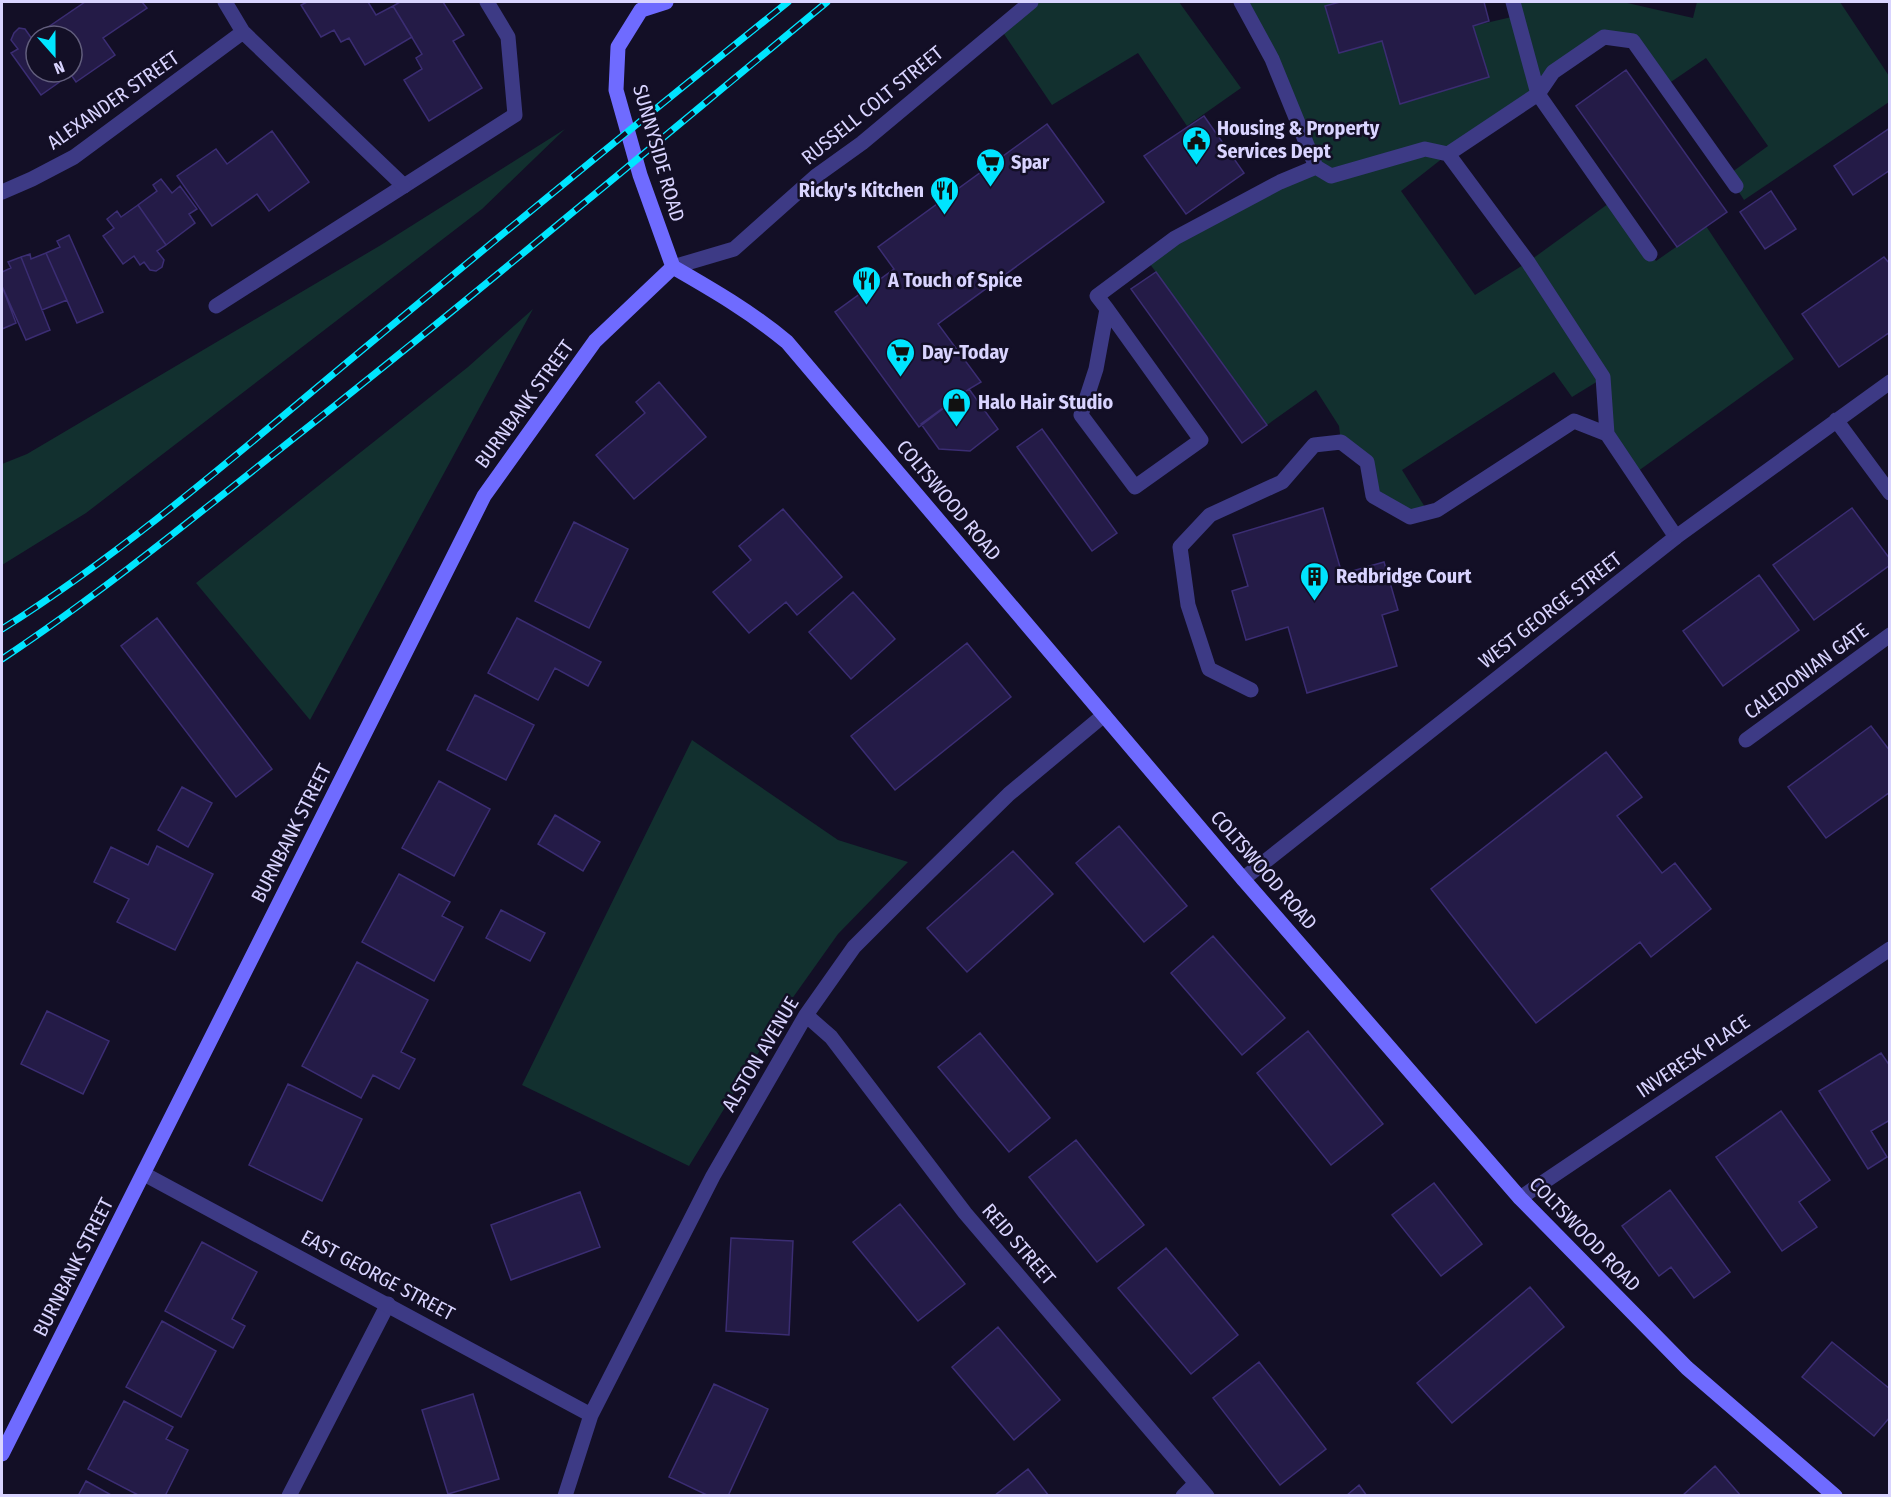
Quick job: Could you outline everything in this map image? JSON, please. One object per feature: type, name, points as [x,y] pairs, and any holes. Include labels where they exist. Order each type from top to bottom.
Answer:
[{"type":"main road","name":"SUNNYSIDE ROAD","points":[[666,2],[640,6],[618,47],[616,90],[640,175],[673,267]]},
{"type":"main road","name":"COLTSWOOD ROAD","points":[[673,267],[750,312],[787,342],[1243,879],[1520,1198],[1687,1368],[1835,1496]]},
{"type":"main road","name":"BURNBANK STREET","points":[[2,1454],[484,496],[595,341],[673,267]]},
{"type":"street","points":[[225,2],[243,32],[404,186]]},
{"type":"street","points":[[216,306],[515,115],[508,37],[487,2]]},
{"type":"street","name":"RUSSELL COLT STREET","points":[[673,267],[734,249],[816,176],[862,143],[1031,2]]},
{"type":"street","points":[[1241,2],[1272,59],[1316,167],[1331,176],[1425,149],[1448,154],[1528,262],[1603,377],[1607,434],[1676,537]]},
{"type":"street","points":[[1513,2],[1538,94],[1650,254]]},
{"type":"street","name":"ALEXANDER STREET","points":[[2,192],[74,157],[243,32]]},
{"type":"street","points":[[1448,154],[1538,94],[1553,72],[1604,37],[1633,41],[1736,186]]},
{"type":"street","points":[[1107,309],[1096,369],[1081,415],[1135,488],[1201,440],[1107,309],[1097,296],[1175,238],[1280,182],[1316,167]]},
{"type":"street","name":"WEST GEORGE STREET","points":[[1243,879],[1676,537],[1890,382]]},
{"type":"street","points":[[1836,420],[1890,493]]},
{"type":"street","points":[[1251,690],[1209,669],[1188,605],[1180,548],[1210,516],[1282,482],[1314,445],[1341,442],[1367,462],[1373,496],[1410,517],[1437,510],[1574,421],[1607,434]]},
{"type":"street","name":"CALEDONIAN GATE","points":[[1746,740],[1890,635]]},
{"type":"street","name":"ALSTON AVENUE","points":[[565,1496],[591,1415],[713,1176],[806,1015],[854,947],[908,892],[1009,794],[1104,715]]},
{"type":"street","name":"INVERESK PLACE","points":[[1520,1198],[1890,949]]},
{"type":"street","name":"REID STREET","points":[[806,1015],[831,1037],[964,1213],[1207,1496]]},
{"type":"street","name":"EAST GEORGE STREET","points":[[144,1174],[591,1415]]},
{"type":"street","points":[[290,1496],[388,1304]]},
{"type":"street","points":[[1183,1496],[1196,1483]]},
{"type":"green space","points":[[1031,2],[1179,2],[1241,88],[1187,126],[1138,53],[1052,105],[1000,28]]},
{"type":"green space","points":[[1241,2],[1340,2],[1325,6],[1339,53],[1382,41],[1401,104],[1489,77],[1473,26],[1516,16],[1513,2],[1623,2],[1693,18],[1697,2],[1840,2],[1889,76],[1889,102],[1744,200],[1728,175],[1768,146],[1706,58],[1665,86],[1633,41],[1604,37],[1538,94],[1448,154],[1401,191],[1475,295],[1528,262],[1612,201],[1656,261],[1706,226],[1794,359],[1634,474],[1607,434],[1603,378],[1572,397],[1554,372],[1402,470],[1428,512],[1410,517],[1373,496],[1367,462],[1341,442],[1339,426],[1316,390],[1267,425],[1147,260],[1315,167]]},
{"type":"green space","points":[[565,129],[482,209],[86,513],[2,565],[2,464],[27,454],[381,245]]},
{"type":"green space","points":[[533,309],[310,720],[196,583],[468,367]]},
{"type":"green space","points":[[692,740],[838,840],[908,862],[838,934],[789,1003],[689,1166],[522,1085]]},
{"type":"building","points":[[85,2],[142,2],[147,8],[103,38],[115,55],[84,76],[84,24],[53,24]]},
{"type":"building","points":[[307,2],[368,2],[376,15],[393,6],[412,37],[365,65],[349,38],[341,42],[334,30],[321,37],[301,5]]},
{"type":"building","points":[[400,2],[443,2],[464,35],[453,41],[482,88],[429,121],[404,80],[422,69],[416,58],[422,54],[393,6]]},
{"type":"building","points":[[1340,2],[1484,2],[1489,21],[1473,26],[1489,77],[1400,104],[1382,41],[1339,53],[1325,6]]},
{"type":"building","points":[[19,28],[24,29],[24,71],[11,53],[18,49],[11,40]]},
{"type":"building","points":[[1626,70],[1727,212],[1677,247],[1576,106]]},
{"type":"building","points":[[33,84],[57,84],[41,95]]},
{"type":"building","points":[[1204,116],[1244,173],[1186,214],[1144,156]]},
{"type":"building","points":[[1047,124],[1104,202],[938,324],[981,382],[919,427],[835,312],[894,269],[878,247]]},
{"type":"building","points":[[1890,128],[1890,170],[1853,195],[1834,166]]},
{"type":"building","points":[[272,131],[309,182],[269,211],[257,194],[212,226],[177,176],[216,149],[227,164]]},
{"type":"building","points":[[161,179],[172,193],[180,186],[197,209],[189,214],[195,223],[166,245],[138,205],[157,191],[153,185]]},
{"type":"building","points":[[1771,191],[1796,229],[1765,249],[1740,212]]},
{"type":"building","points":[[138,205],[166,245],[157,251],[164,260],[162,267],[156,271],[150,270],[144,262],[140,265],[134,256],[123,264],[103,236],[114,228],[107,219],[117,211],[121,217]]},
{"type":"building","points":[[69,235],[103,312],[77,323],[46,253],[60,247],[57,241]]},
{"type":"building","points":[[46,253],[67,300],[42,310],[21,257],[30,254],[31,259]]},
{"type":"building","points":[[21,257],[50,330],[26,340],[2,286],[2,272],[11,268],[8,262]]},
{"type":"building","points":[[1884,257],[1890,264],[1890,332],[1839,367],[1802,314]]},
{"type":"building","points":[[1156,272],[1267,425],[1242,443],[1131,289]]},
{"type":"building","points":[[2,286],[16,323],[2,329]]},
{"type":"building","points":[[659,382],[706,437],[634,499],[596,455],[645,413],[636,402]]},
{"type":"building","points":[[969,389],[998,429],[970,451],[939,449],[921,424]]},
{"type":"building","points":[[1042,429],[1117,533],[1092,551],[1017,447]]},
{"type":"building","name":"Redbridge Court","points":[[1323,508],[1342,574],[1384,562],[1398,610],[1382,615],[1397,666],[1307,693],[1288,627],[1246,640],[1232,591],[1248,586],[1233,535]]},
{"type":"building","points":[[1852,508],[1890,559],[1890,565],[1814,620],[1773,565]]},
{"type":"building","points":[[783,509],[842,577],[797,615],[786,602],[749,633],[713,592],[751,560],[739,546]]},
{"type":"building","points":[[574,522],[628,549],[589,628],[535,601]]},
{"type":"building","points":[[1759,575],[1799,630],[1723,686],[1683,631]]},
{"type":"building","points":[[853,592],[895,639],[851,679],[809,632]]},
{"type":"building","points":[[157,618],[272,769],[236,797],[121,646]]},
{"type":"building","points":[[517,618],[601,662],[588,686],[555,668],[538,700],[488,673]]},
{"type":"building","points":[[967,643],[1011,697],[895,790],[851,736]]},
{"type":"building","points":[[475,695],[534,725],[506,780],[447,750]]},
{"type":"building","points":[[1871,726],[1890,751],[1890,792],[1826,838],[1788,787]]},
{"type":"building","points":[[1606,752],[1642,797],[1617,816],[1662,873],[1675,863],[1711,909],[1651,957],[1640,942],[1536,1023],[1431,889]]},
{"type":"building","points":[[439,781],[490,809],[454,876],[402,848]]},
{"type":"building","points":[[182,787],[212,803],[188,847],[158,830]]},
{"type":"building","points":[[555,815],[600,842],[583,871],[538,844]]},
{"type":"building","points":[[1119,826],[1187,906],[1144,942],[1076,863]]},
{"type":"building","points":[[157,846],[213,874],[175,950],[117,922],[129,899],[94,882],[111,847],[148,865]]},
{"type":"building","points":[[1013,851],[1053,894],[967,972],[927,928]]},
{"type":"building","points":[[399,874],[450,902],[442,916],[463,927],[434,981],[362,942]]},
{"type":"building","points":[[501,910],[545,933],[530,961],[486,938]]},
{"type":"building","points":[[1213,936],[1285,1018],[1242,1055],[1171,973]]},
{"type":"building","points":[[357,962],[428,1000],[401,1052],[415,1059],[399,1089],[373,1075],[361,1098],[302,1066]]},
{"type":"building","points":[[47,1011],[109,1041],[83,1094],[21,1064]]},
{"type":"building","points":[[1308,1031],[1383,1124],[1331,1165],[1257,1073]]},
{"type":"building","points":[[980,1033],[1050,1118],[1009,1152],[938,1067]]},
{"type":"building","points":[[1881,1053],[1890,1066],[1890,1120],[1871,1131],[1887,1157],[1868,1169],[1819,1091]]},
{"type":"building","points":[[288,1084],[362,1119],[322,1201],[249,1165]]},
{"type":"building","points":[[1781,1111],[1830,1180],[1799,1202],[1817,1227],[1782,1251],[1716,1157]]},
{"type":"building","points":[[1076,1140],[1144,1225],[1097,1262],[1029,1177]]},
{"type":"building","points":[[1434,1183],[1482,1244],[1441,1276],[1392,1215]]},
{"type":"building","points":[[1670,1190],[1730,1272],[1694,1298],[1671,1267],[1659,1276],[1622,1226]]},
{"type":"building","points":[[580,1192],[600,1247],[511,1280],[491,1225]]},
{"type":"building","points":[[900,1204],[965,1284],[918,1321],[853,1242]]},
{"type":"building","points":[[731,1238],[793,1241],[789,1335],[726,1331]]},
{"type":"building","points":[[202,1242],[257,1272],[232,1319],[245,1326],[233,1348],[165,1311]]},
{"type":"building","points":[[1166,1248],[1238,1335],[1191,1374],[1118,1288]]},
{"type":"building","points":[[1530,1287],[1564,1327],[1452,1423],[1417,1383]]},
{"type":"building","points":[[162,1321],[216,1351],[181,1417],[126,1387]]},
{"type":"building","points":[[998,1327],[1060,1400],[1014,1440],[952,1367]]},
{"type":"building","points":[[1832,1342],[1890,1389],[1890,1417],[1874,1436],[1802,1377]]},
{"type":"building","points":[[1259,1362],[1326,1449],[1280,1485],[1213,1398]]},
{"type":"building","points":[[714,1384],[768,1409],[728,1496],[709,1496],[669,1477]]},
{"type":"building","points":[[473,1394],[499,1479],[448,1494],[422,1410]]},
{"type":"building","points":[[124,1401],[173,1427],[166,1439],[188,1450],[165,1496],[140,1496],[88,1469]]},
{"type":"building","points":[[1715,1466],[1741,1496],[1682,1496]]},
{"type":"building","points":[[1028,1469],[1049,1496],[994,1496]]},
{"type":"building","points":[[86,1481],[113,1496],[78,1496]]},
{"type":"building","points":[[1359,1485],[1367,1496],[1346,1496]]},
{"type":"railway","points":[[2,629],[93,567],[223,466],[788,2]]},
{"type":"railway","points":[[2,659],[77,607],[150,552],[361,384],[562,222],[827,2]]},
{"type":"place","name":"Housing & Property Services Dept","points":[[1196,166]]},
{"type":"place","name":"Spar","points":[[990,188]]},
{"type":"place","name":"Ricky's Kitchen","points":[[945,216]]},
{"type":"place","name":"A Touch of Spice","points":[[867,306]]},
{"type":"place","name":"Day-Today","points":[[901,378]]},
{"type":"place","name":"Halo Hair Studio","points":[[957,428]]},
{"type":"place","name":"Redbridge Court","points":[[1315,602]]}]
